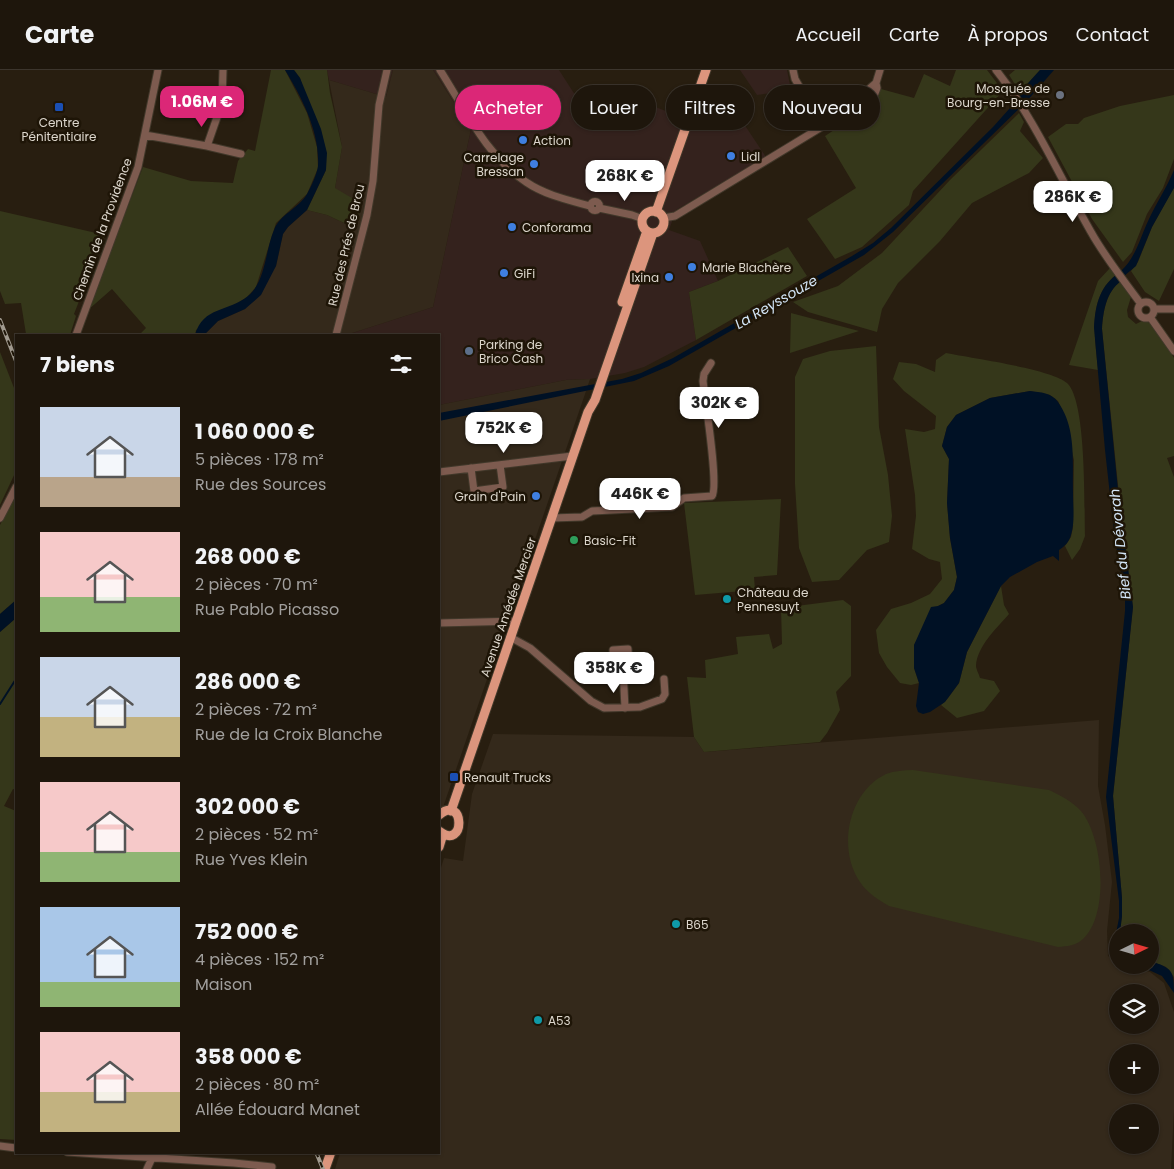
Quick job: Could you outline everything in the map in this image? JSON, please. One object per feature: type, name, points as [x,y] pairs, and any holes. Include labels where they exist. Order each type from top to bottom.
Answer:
[{"type":"main road","points":[[660,215],[649,212],[643,219],[643,226],[650,232],[660,231],[662,228],[660,215],[706,70]]},
{"type":"main road","name":"Avenue Amédée Mercier","points":[[451,811],[572,456],[588,412],[595,400],[597,385],[650,232]]},
{"type":"main road","points":[[440,814],[443,811],[451,811],[459,817],[459,827],[453,834],[441,832]]},
{"type":"main road","points":[[325,1169],[330,1154]]},
{"type":"street","name":"Chemin de la Providence","points":[[76,334],[138,168],[158,70]]},
{"type":"street","points":[[207,146],[222,105],[222,70]]},
{"type":"street","name":"Rue des Prés de Brou","points":[[336,334],[367,215],[379,105],[387,70]]},
{"type":"street","points":[[440,70],[489,148],[526,182],[562,199],[590,206],[596,202],[600,205],[599,208],[643,219]]},
{"type":"street","points":[[793,70],[798,85]]},
{"type":"street","points":[[874,85],[880,70]]},
{"type":"street","points":[[996,70],[1031,122],[1092,235],[1141,304]]},
{"type":"street","points":[[187,98],[222,105]]},
{"type":"street","points":[[660,215],[674,216],[815,130]]},
{"type":"street","points":[[145,135],[241,154]]},
{"type":"street","points":[[1141,304],[1149,303],[1154,309]]},
{"type":"street","points":[[1141,304],[1138,308],[1139,314],[1144,318],[1150,317],[1154,313],[1154,309]]},
{"type":"street","points":[[1154,309],[1174,309]]},
{"type":"street","points":[[1150,317],[1174,351]]},
{"type":"street","points":[[552,518],[582,517],[592,511],[672,507],[684,498],[712,496],[715,492],[703,380],[704,374],[712,362]]},
{"type":"street","points":[[440,472],[572,456]]},
{"type":"street","points":[[471,468],[474,491],[502,488],[500,465]]},
{"type":"street","points":[[0,518],[15,489]]},
{"type":"street","points":[[440,623],[516,621]]},
{"type":"street","points":[[510,637],[530,648],[591,701],[604,708],[640,707],[662,699],[665,694],[664,680]]},
{"type":"street","points":[[623,669],[625,708]]},
{"type":"street","points":[[0,1146],[15,1148]]},
{"type":"street","points":[[96,1154],[152,1158],[218,1166],[234,1163],[272,1167]]},
{"type":"street","points":[[148,1169],[152,1158]]},
{"type":"shaded area","points":[[327,70],[393,70],[386,97],[329,80]]},
{"type":"shaded area","points":[[393,70],[433,70],[455,104],[455,130],[471,130],[433,307],[349,334],[205,334],[218,321],[245,309],[276,266],[283,234],[307,210],[327,215],[355,228],[335,188],[342,147],[329,80],[386,97]]},
{"type":"shaded area","points":[[433,70],[559,70],[571,89],[571,130],[656,130],[656,107],[666,111],[666,130],[748,130],[766,157],[676,210],[669,230],[700,241],[718,281],[689,292],[696,340],[644,367],[625,373],[590,379],[566,380],[440,405],[440,334],[349,334],[433,307],[471,130],[561,130],[561,85],[455,85],[455,104]]},
{"type":"shaded area","points":[[740,70],[787,70],[790,85],[764,85],[764,94],[757,95],[754,91],[754,85],[750,85]]},
{"type":"shaded area","points":[[590,379],[440,816],[440,405],[566,380]]},
{"type":"shaded area","name":"Renault Trucks","points":[[1099,720],[1098,786],[1112,882],[1107,931],[1109,974],[1153,974],[1164,983],[1174,1012],[1174,1109],[1171,1169],[335,1169],[340,1154],[440,1154],[440,871],[444,858],[463,861],[472,794],[493,734],[694,737],[704,752]]},
{"type":"green space","points":[[271,70],[285,70],[307,113],[317,147],[318,168],[307,194],[276,223],[256,287],[247,297],[196,330],[195,334],[140,334],[146,328],[112,289],[88,310],[143,167],[191,181],[233,183],[238,161],[248,149],[255,151]]},
{"type":"green space","points":[[294,70],[327,70],[342,147],[335,188],[362,204],[355,228],[327,215],[307,210],[326,170],[300,78]]},
{"type":"green space","points":[[956,70],[987,70],[1003,91],[913,191],[909,205],[862,247],[835,259],[807,219],[856,188],[825,136],[834,130],[880,130],[881,89],[914,98],[924,74],[950,86]]},
{"type":"green space","points":[[1015,70],[1040,70],[1020,92],[1009,75]]},
{"type":"green space","points":[[1174,95],[1174,159],[1163,188],[1147,214],[1132,252],[1123,262],[1092,219],[1048,137],[1066,124],[1078,124],[1084,118],[1120,106]]},
{"type":"green space","points":[[1019,113],[1024,122],[1020,131],[1043,158],[1029,173],[972,203],[940,241],[898,283],[882,309],[877,332],[808,312],[793,302],[838,286],[882,253],[950,180]]},
{"type":"green space","points":[[1174,187],[1174,269],[1159,301],[1145,292],[1131,271],[1138,262],[1152,227]]},
{"type":"green space","points":[[0,211],[105,235],[74,314],[76,316],[70,334],[26,334],[21,303],[5,304],[0,291]]},
{"type":"green space","points":[[788,247],[807,276],[696,340],[689,292],[718,281]]},
{"type":"green space","points":[[1110,268],[1116,275],[1107,284],[1101,295],[1095,319],[1095,345],[1098,370],[1069,365],[1098,281]]},
{"type":"green space","points":[[1121,281],[1131,297],[1127,310],[1128,317],[1136,324],[1144,320],[1150,323],[1174,358],[1174,456],[1167,458],[1174,477],[1174,977],[1166,967],[1159,964],[1159,924],[1121,924],[1122,898],[1113,796],[1133,607],[1121,514],[1102,329],[1104,309],[1116,286]]},
{"type":"green space","points":[[791,313],[859,331],[790,353]]},
{"type":"green space","points":[[876,346],[879,427],[888,475],[892,516],[889,542],[867,550],[839,580],[812,582],[799,548],[795,484],[795,377],[803,359],[830,351]]},
{"type":"green space","points":[[0,352],[15,390],[15,473],[0,505]]},
{"type":"green space","points":[[946,353],[1045,373],[1067,383],[1078,410],[1081,432],[1085,536],[1080,549],[1072,560],[1065,546],[1071,537],[1073,527],[1074,460],[1062,410],[1058,401],[1050,395],[1030,391],[990,398],[956,415],[947,427],[942,446],[949,459],[947,503],[950,538],[957,577],[954,590],[944,603],[938,606],[914,645],[914,668],[919,683],[911,685],[900,683],[887,667],[879,653],[876,630],[891,609],[911,603],[930,594],[942,579],[940,562],[929,559],[912,549],[916,516],[915,495],[905,429],[924,432],[935,429],[936,416],[904,391],[893,379],[899,362],[916,364],[935,372],[936,360]]},
{"type":"green space","points":[[15,496],[15,601],[0,614],[0,525]]},
{"type":"green space","points":[[781,499],[777,575],[754,577],[755,590],[695,595],[684,503]]},
{"type":"green space","points":[[1001,586],[1004,605],[1009,614],[984,644],[976,666],[980,678],[994,681],[1000,691],[984,711],[957,718],[941,705],[959,683],[967,652]]},
{"type":"green space","points":[[843,600],[851,606],[851,676],[836,692],[840,710],[820,742],[704,752],[694,737],[687,677],[706,678],[705,660],[738,654],[736,637],[769,634],[773,649],[782,644],[781,608]]},
{"type":"green space","points":[[15,619],[15,790],[13,789],[4,806],[15,811],[15,1140],[0,1139],[0,632]]},
{"type":"green space","points":[[913,770],[1049,790],[1078,808],[1089,823],[1094,838],[1100,875],[1100,894],[1097,912],[1092,927],[1083,939],[1068,946],[1058,947],[889,906],[866,890],[853,869],[849,854],[850,822],[855,807],[873,782],[886,774]]},
{"type":"water","points":[[285,70],[294,70],[300,78],[321,129],[327,153],[326,170],[307,210],[283,234],[276,266],[261,295],[245,309],[218,321],[205,334],[195,334],[204,319],[210,314],[241,301],[254,290],[262,274],[271,238],[277,224],[299,204],[310,188],[318,166],[318,153],[313,128],[298,92]]},
{"type":"water","name":"La Reyssouze","points":[[1040,70],[1054,70],[1026,102],[893,232],[864,255],[669,366],[634,381],[440,421],[440,413],[622,379],[641,373],[673,358],[873,243],[891,228],[993,127],[1019,98],[1020,92]]},
{"type":"water","points":[[1174,170],[1174,188],[1152,227],[1136,266],[1124,276],[1121,271],[1134,253]]},
{"type":"water","name":"Bief du Dévorah","points":[[1116,275],[1121,281],[1112,291],[1104,309],[1102,329],[1118,490],[1133,607],[1113,796],[1122,898],[1121,924],[1118,924],[1119,901],[1106,797],[1125,611],[1125,592],[1115,540],[1094,328],[1099,298],[1110,280]]},
{"type":"water","points":[[1030,391],[1046,394],[1055,399],[1064,412],[1068,423],[1073,458],[1073,519],[1071,535],[1066,544],[1059,550],[1059,561],[1053,556],[1037,562],[1010,577],[1001,586],[967,652],[959,683],[945,702],[930,712],[923,714],[918,712],[916,706],[919,683],[914,668],[914,645],[931,607],[944,603],[954,590],[957,577],[950,538],[947,503],[949,459],[942,446],[947,427],[956,415],[990,398]]},
{"type":"water","points":[[15,601],[15,619],[0,632],[0,614]]},
{"type":"water","points":[[1159,964],[1170,971],[1173,979],[1174,993],[1162,976],[1158,974]]},
{"type":"waterway","points":[[0,704],[15,681]]},
{"type":"railway","points":[[0,320],[15,358]]},
{"type":"railway","points":[[317,1154],[323,1169]]},
{"type":"place","name":"Mosquée de Bourg-en-Bresse","points":[[1060,95]]},
{"type":"place","name":"Centre Pénitentiaire","points":[[59,107]]},
{"type":"place","name":"Action","points":[[523,140]]},
{"type":"place","name":"Lidl","points":[[731,156]]},
{"type":"place","name":"Carrelage Bressan","points":[[534,164]]},
{"type":"place","name":"Conforama","points":[[512,227]]},
{"type":"place","name":"Marie Blachère","points":[[692,267]]},
{"type":"place","name":"GiFi","points":[[504,273]]},
{"type":"place","name":"Ixina","points":[[669,277]]},
{"type":"place","name":"Parking de Brico Cash","points":[[469,351]]},
{"type":"place","name":"Grain d'Pain","points":[[536,496]]},
{"type":"place","name":"Basic-Fit","points":[[574,540]]},
{"type":"place","name":"Château de Pennesuyt","points":[[727,599]]},
{"type":"place","name":"Renault Trucks","points":[[454,777]]},
{"type":"place","name":"B65","points":[[676,924]]},
{"type":"place","name":"A53","points":[[538,1020]]}]
